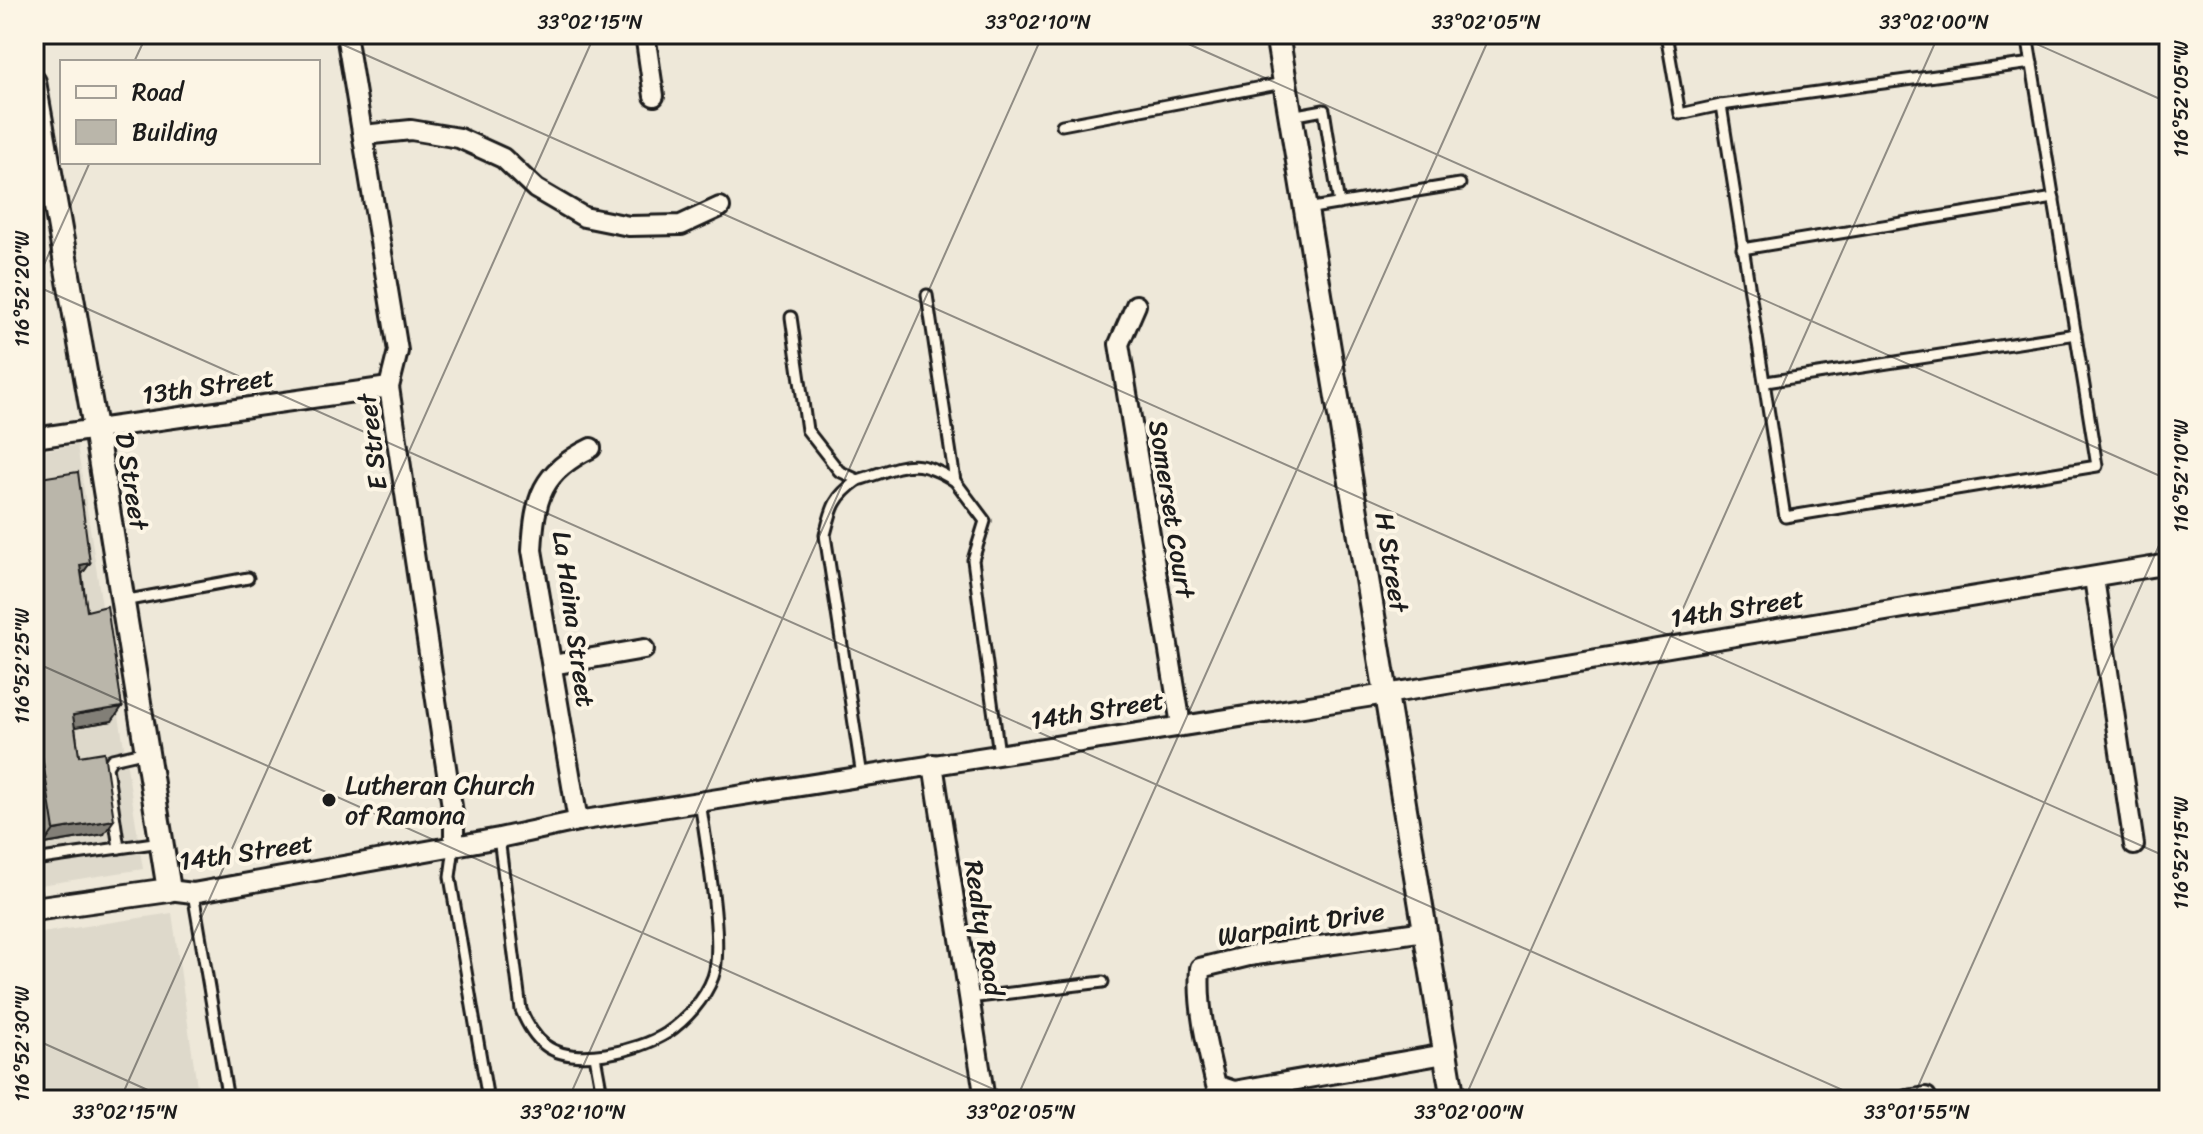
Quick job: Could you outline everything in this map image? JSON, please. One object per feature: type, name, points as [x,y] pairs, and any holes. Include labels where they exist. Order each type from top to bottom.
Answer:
[{"type":"street","name":"E Street","points":[[346,34],[398,351],[389,387],[454,820],[454,846]]},
{"type":"street","points":[[645,34],[654,96]]},
{"type":"street","name":"H Street","points":[[1277,34],[1453,1100]]},
{"type":"street","name":"D Street","points":[[34,82],[38,122],[95,428],[169,890]]},
{"type":"street","points":[[363,135],[411,130],[459,138],[503,158],[536,189],[584,217],[629,226],[681,225],[720,207]]},
{"type":"street","name":"Somerset Court","points":[[1136,305],[1119,344],[1181,725]]},
{"type":"street","name":"13th Street","points":[[34,438],[389,387]]},
{"type":"street","name":"La Haina Street","points":[[578,821],[532,550],[534,512],[542,488],[569,458],[591,448]]},
{"type":"street","name":"14th Street","points":[[35,903],[169,890],[193,893],[578,821],[1386,694],[2169,564]]},
{"type":"street","points":[[2094,578],[2134,845]]},
{"type":"street","points":[[552,665],[644,649]]},
{"type":"street","name":"Realty Road","points":[[933,764],[985,1100]]},
{"type":"street","name":"Warpaint Drive","points":[[1425,931],[1249,956],[1200,968],[1199,992],[1205,1031],[1216,1085],[1234,1091],[1445,1054]]},
{"type":"lane","points":[[1666,34],[1680,114],[1721,105],[2032,63]]},
{"type":"lane","points":[[1721,105],[1785,517],[2097,466],[2027,34]]},
{"type":"lane","points":[[1062,125],[1285,83]]},
{"type":"lane","points":[[1291,116],[1324,110],[1339,204]]},
{"type":"lane","points":[[1306,209],[1460,184]]},
{"type":"lane","points":[[1742,249],[2054,198]]},
{"type":"lane","points":[[927,295],[955,481]]},
{"type":"lane","points":[[791,317],[807,430],[839,471],[858,480]]},
{"type":"lane","points":[[1766,382],[2076,334]]},
{"type":"lane","points":[[862,776],[825,535],[832,505],[842,491],[858,480],[915,463],[935,468],[955,481],[985,521],[973,560],[999,754]]},
{"type":"lane","points":[[123,601],[248,578]]},
{"type":"lane","points":[[119,848],[107,767],[112,759],[147,751]]},
{"type":"lane","points":[[499,838],[521,1010],[527,1025],[545,1045],[555,1050],[566,1054],[607,1056],[666,1034],[693,1011],[713,977],[718,950],[700,801]]},
{"type":"lane","points":[[34,860],[161,842]]},
{"type":"lane","points":[[454,846],[450,877],[488,1100]]},
{"type":"lane","points":[[193,893],[228,1100]]},
{"type":"lane","points":[[969,998],[1103,982]]},
{"type":"lane","points":[[595,1056],[603,1100]]},
{"type":"shaded area","points":[[77,445],[143,869],[34,886],[34,452]]},
{"type":"shaded area","points":[[172,913],[199,1100],[34,1100],[34,934]]},
{"type":"building","points":[[78,472],[90,563],[80,565],[87,611],[107,606],[122,707],[73,715],[79,756],[104,752],[114,820],[54,830],[34,707],[34,479]]},
{"type":"place","name":"Lutheran Church of Ramona","points":[[329,800]]}]
